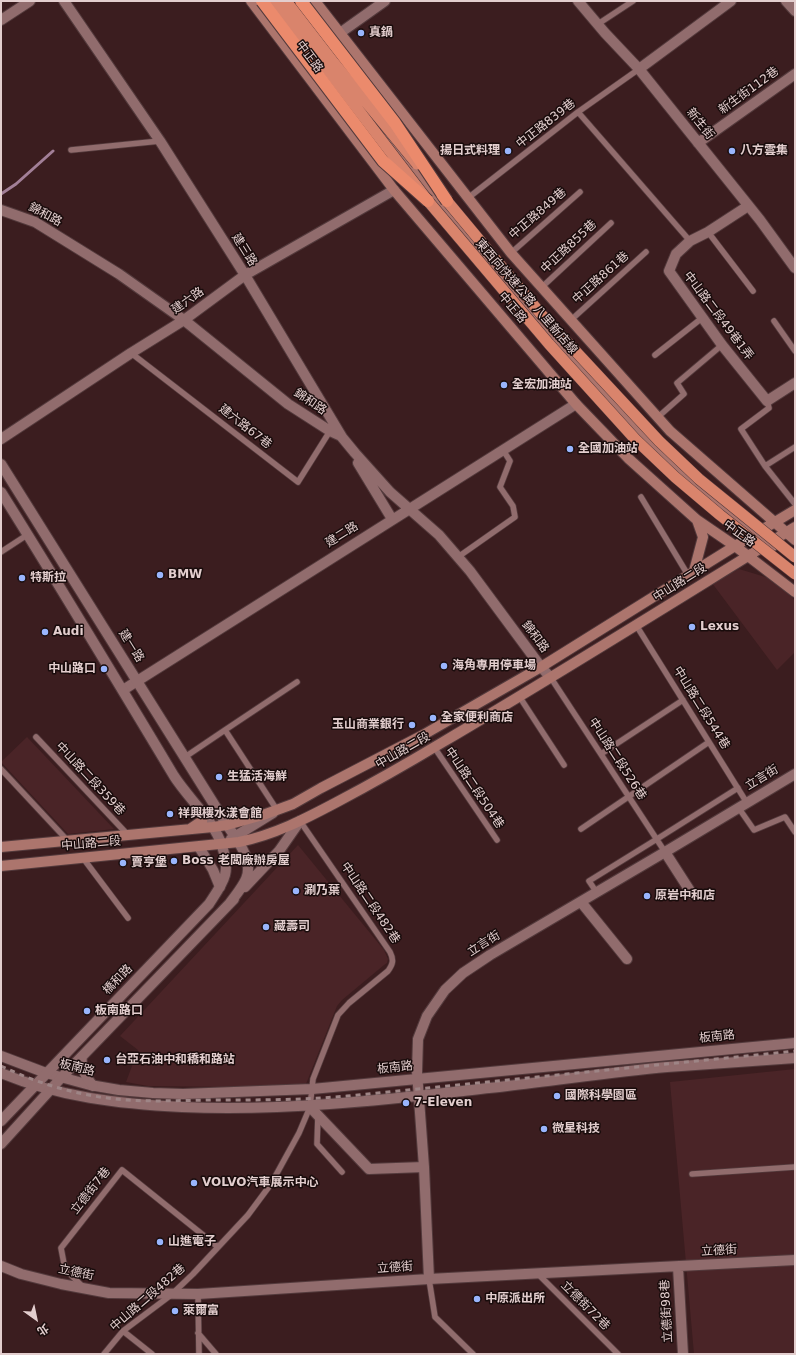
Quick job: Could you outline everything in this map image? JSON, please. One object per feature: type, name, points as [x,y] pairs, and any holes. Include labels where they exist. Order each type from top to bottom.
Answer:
[{"type":"highway","points":[[262,1],[383,161],[428,201]]},
{"type":"highway","name":"東西向快速公路 八里新店線","points":[[275,1],[428,201],[544,338],[635,439],[675,477],[720,516],[795,574]]},
{"type":"highway","name":"東西向快速公路 八里新店線","points":[[286,1],[334,63],[541,314],[659,441],[700,479],[795,557]]},
{"type":"highway","points":[[302,1],[395,123],[447,201]]},
{"type":"main road","name":"中正路","points":[[251,1],[297,64],[394,190],[576,404],[629,459],[697,520],[735,546],[792,589]]},
{"type":"main road","points":[[280,1],[317,50],[443,208],[552,339],[652,445],[694,485],[767,544],[792,589]]},
{"type":"main road","points":[[315,1],[511,253],[670,431],[795,540]]},
{"type":"main road","name":"中山路二段","points":[[1,847],[227,825],[263,815],[293,804],[422,735],[542,667],[691,573],[795,510]]},
{"type":"main road","points":[[691,573],[703,536],[697,520]]},
{"type":"main road","name":"中山路二段","points":[[1,866],[222,844],[237,839],[256,838],[300,822],[374,782],[551,678],[795,527]]},
{"type":"main road","points":[[767,544],[795,553]]},
{"type":"main road","points":[[186,830],[198,825],[202,821],[203,815]]},
{"type":"street","points":[[1,20],[30,1]]},
{"type":"street","name":"建三路","points":[[64,1],[160,141],[245,275],[392,519]]},
{"type":"street","name":"新生街","points":[[578,1],[639,69],[748,206],[795,268]]},
{"type":"street","points":[[639,69],[731,1]]},
{"type":"street","points":[[786,1],[795,11]]},
{"type":"street","points":[[297,64],[340,34],[379,3]]},
{"type":"street","name":"新生街112巷","points":[[698,143],[795,74]]},
{"type":"street","name":"建六路","points":[[1,440],[131,353],[184,320],[245,275],[394,190]]},
{"type":"street","name":"中山路二段49巷1弄","points":[[748,206],[708,232],[690,241],[676,254],[669,271],[722,345],[767,401]]},
{"type":"street","name":"錦和路","points":[[1,210],[35,222],[119,274],[184,320],[288,404],[330,431],[342,436],[368,468],[410,510],[440,535],[551,678]]},
{"type":"street","points":[[767,401],[795,383]]},
{"type":"street","name":"建二路","points":[[122,690],[392,519],[410,510],[576,404]]},
{"type":"street","name":"建一路","points":[[1,464],[237,839]]},
{"type":"street","points":[[1,492],[178,782],[213,827],[222,844]]},
{"type":"street","name":"立言街","points":[[429,1279],[424,1167],[416,1064],[418,1039],[427,1016],[445,990],[463,973],[490,955],[597,893],[795,774]]},
{"type":"street","points":[[230,903],[244,883],[248,871],[248,864],[237,839],[277,810]]},
{"type":"street","points":[[1,1144],[61,1078],[279,851],[300,822]]},
{"type":"street","name":"橋和路","points":[[1,1121],[209,904],[220,888],[227,871],[222,844]]},
{"type":"street","points":[[199,847],[213,870],[220,888]]},
{"type":"street","points":[[665,852],[692,894]]},
{"type":"street","points":[[581,902],[627,959]]},
{"type":"street","name":"板南路","points":[[1,1056],[61,1078],[93,1086],[146,1093],[183,1094],[312,1089],[795,1043]]},
{"type":"street","points":[[82,1056],[82,1068],[93,1086]]},
{"type":"street","points":[[1,1073],[51,1090],[85,1098],[159,1106],[213,1109],[263,1109],[418,1096],[665,1067],[795,1058]]},
{"type":"street","points":[[310,1106],[369,1169],[424,1167]]},
{"type":"street","name":"立德街","points":[[1,1266],[21,1274],[109,1293],[198,1294],[429,1279],[795,1260]]},
{"type":"street","name":"立德街98巷","points":[[678,1267],[683,1354]]},
{"type":"lane","points":[[598,24],[633,1]]},
{"type":"lane","name":"中正路839巷","points":[[468,198],[578,112],[639,69]]},
{"type":"lane","points":[[578,112],[690,241]]},
{"type":"lane","points":[[71,150],[160,141]]},
{"type":"lane","name":"中正路849巷","points":[[511,253],[580,192]]},
{"type":"lane","name":"中正路855巷","points":[[542,287],[611,222]]},
{"type":"lane","points":[[708,232],[753,291]]},
{"type":"lane","name":"中正路861巷","points":[[571,320],[646,252]]},
{"type":"lane","points":[[655,355],[702,318]]},
{"type":"lane","points":[[774,321],[795,350]]},
{"type":"lane","points":[[658,417],[684,394],[676,383],[722,345]]},
{"type":"lane","name":"建六路67巷","points":[[131,353],[298,482],[330,431]]},
{"type":"lane","points":[[767,401],[769,408],[741,429],[765,466],[795,504]]},
{"type":"lane","points":[[765,466],[795,447]]},
{"type":"lane","points":[[458,557],[516,517],[513,506],[500,487],[510,461],[503,450]]},
{"type":"lane","points":[[641,497],[691,573]]},
{"type":"lane","points":[[1,552],[27,534]]},
{"type":"lane","name":"中山路二段544巷","points":[[636,626],[738,788],[743,805],[754,830],[785,817],[795,832]]},
{"type":"lane","name":"中山路二段526巷","points":[[551,678],[665,852]]},
{"type":"lane","points":[[185,757],[297,682]]},
{"type":"lane","points":[[519,696],[564,765]]},
{"type":"lane","points":[[601,754],[683,700]]},
{"type":"lane","points":[[225,730],[277,810]]},
{"type":"lane","name":"中山路二段359巷","points":[[36,737],[128,835]]},
{"type":"lane","points":[[580,829],[709,742]]},
{"type":"lane","name":"中山路二段504巷","points":[[434,747],[497,840]]},
{"type":"lane","points":[[1,769],[68,841]]},
{"type":"lane","points":[[597,893],[589,881],[657,840],[738,788]]},
{"type":"lane","name":"中山路二段482巷","points":[[104,1354],[123,1331],[171,1294],[193,1274],[248,1215],[271,1184],[299,1133],[310,1106],[313,1079],[338,1015],[349,1003],[392,966],[393,961],[390,952],[300,822]]},
{"type":"lane","points":[[83,858],[128,918]]},
{"type":"lane","points":[[318,1115],[317,1144],[342,1172]]},
{"type":"lane","points":[[692,1174],[795,1167]]},
{"type":"lane","name":"立德街7巷","points":[[83,1288],[65,1269],[61,1248],[122,1170],[218,1248]]},
{"type":"lane","name":"立德街72巷","points":[[537,1273],[618,1354]]},
{"type":"lane","points":[[429,1279],[435,1317],[473,1354]]},
{"type":"lane","points":[[198,1294],[199,1354]]},
{"type":"lane","points":[[123,1331],[152,1354]]},
{"type":"lane","points":[[198,1333],[216,1354]]},
{"type":"shaded area","points":[[739,569],[772,579],[795,600],[795,652],[777,670],[712,583]]},
{"type":"shaded area","points":[[27,737],[114,829],[68,834],[1,762]]},
{"type":"shaded area","points":[[298,845],[384,950],[388,959],[387,963],[342,1000],[337,1006],[306,1084],[236,1087],[148,1086],[126,1082],[138,1050],[120,1036]]},
{"type":"shaded area","points":[[795,1069],[795,1354],[694,1354],[670,1082]]},
{"type":"waterway","points":[[1,194],[16,184],[53,151]]},
{"type":"railway","points":[[1,1066],[31,1079],[62,1089],[94,1096],[127,1100],[283,1100],[347,1096],[795,1051]]},
{"type":"place","name":"真鍋","points":[[361,33]]},
{"type":"place","name":"揚日式料理","points":[[508,151]]},
{"type":"place","name":"八方雲集","points":[[732,151]]},
{"type":"place","name":"全宏加油站","points":[[504,385]]},
{"type":"place","name":"全國加油站","points":[[570,449]]},
{"type":"place","name":"BMW","points":[[160,575]]},
{"type":"place","name":"特斯拉","points":[[22,578]]},
{"type":"place","name":"Lexus","points":[[692,627]]},
{"type":"place","name":"Audi","points":[[45,632]]},
{"type":"place","name":"海角專用停車場","points":[[444,666]]},
{"type":"place","name":"中山路口","points":[[104,669]]},
{"type":"place","name":"全家便利商店","points":[[433,718]]},
{"type":"place","name":"玉山商業銀行","points":[[412,725]]},
{"type":"place","name":"生猛活海鮮","points":[[219,777]]},
{"type":"place","name":"祥興樓水漾會館","points":[[170,814]]},
{"type":"place","name":"Boss 老闆廠辦房屋","points":[[174,861]]},
{"type":"place","name":"賣亨堡","points":[[123,863]]},
{"type":"place","name":"涮乃葉","points":[[296,891]]},
{"type":"place","name":"原岩中和店","points":[[647,896]]},
{"type":"place","name":"藏壽司","points":[[266,927]]},
{"type":"place","name":"板南路口","points":[[87,1011]]},
{"type":"place","name":"台亞石油中和穚和路站","points":[[107,1060]]},
{"type":"place","name":"國際科學園區","points":[[557,1096]]},
{"type":"place","name":"7-Eleven","points":[[406,1103]]},
{"type":"place","name":"微星科技","points":[[544,1129]]},
{"type":"place","name":"VOLVO汽車展示中心","points":[[194,1183]]},
{"type":"place","name":"山進電子","points":[[160,1242]]},
{"type":"place","name":"中原派出所","points":[[477,1299]]},
{"type":"place","name":"萊爾富","points":[[175,1311]]}]
